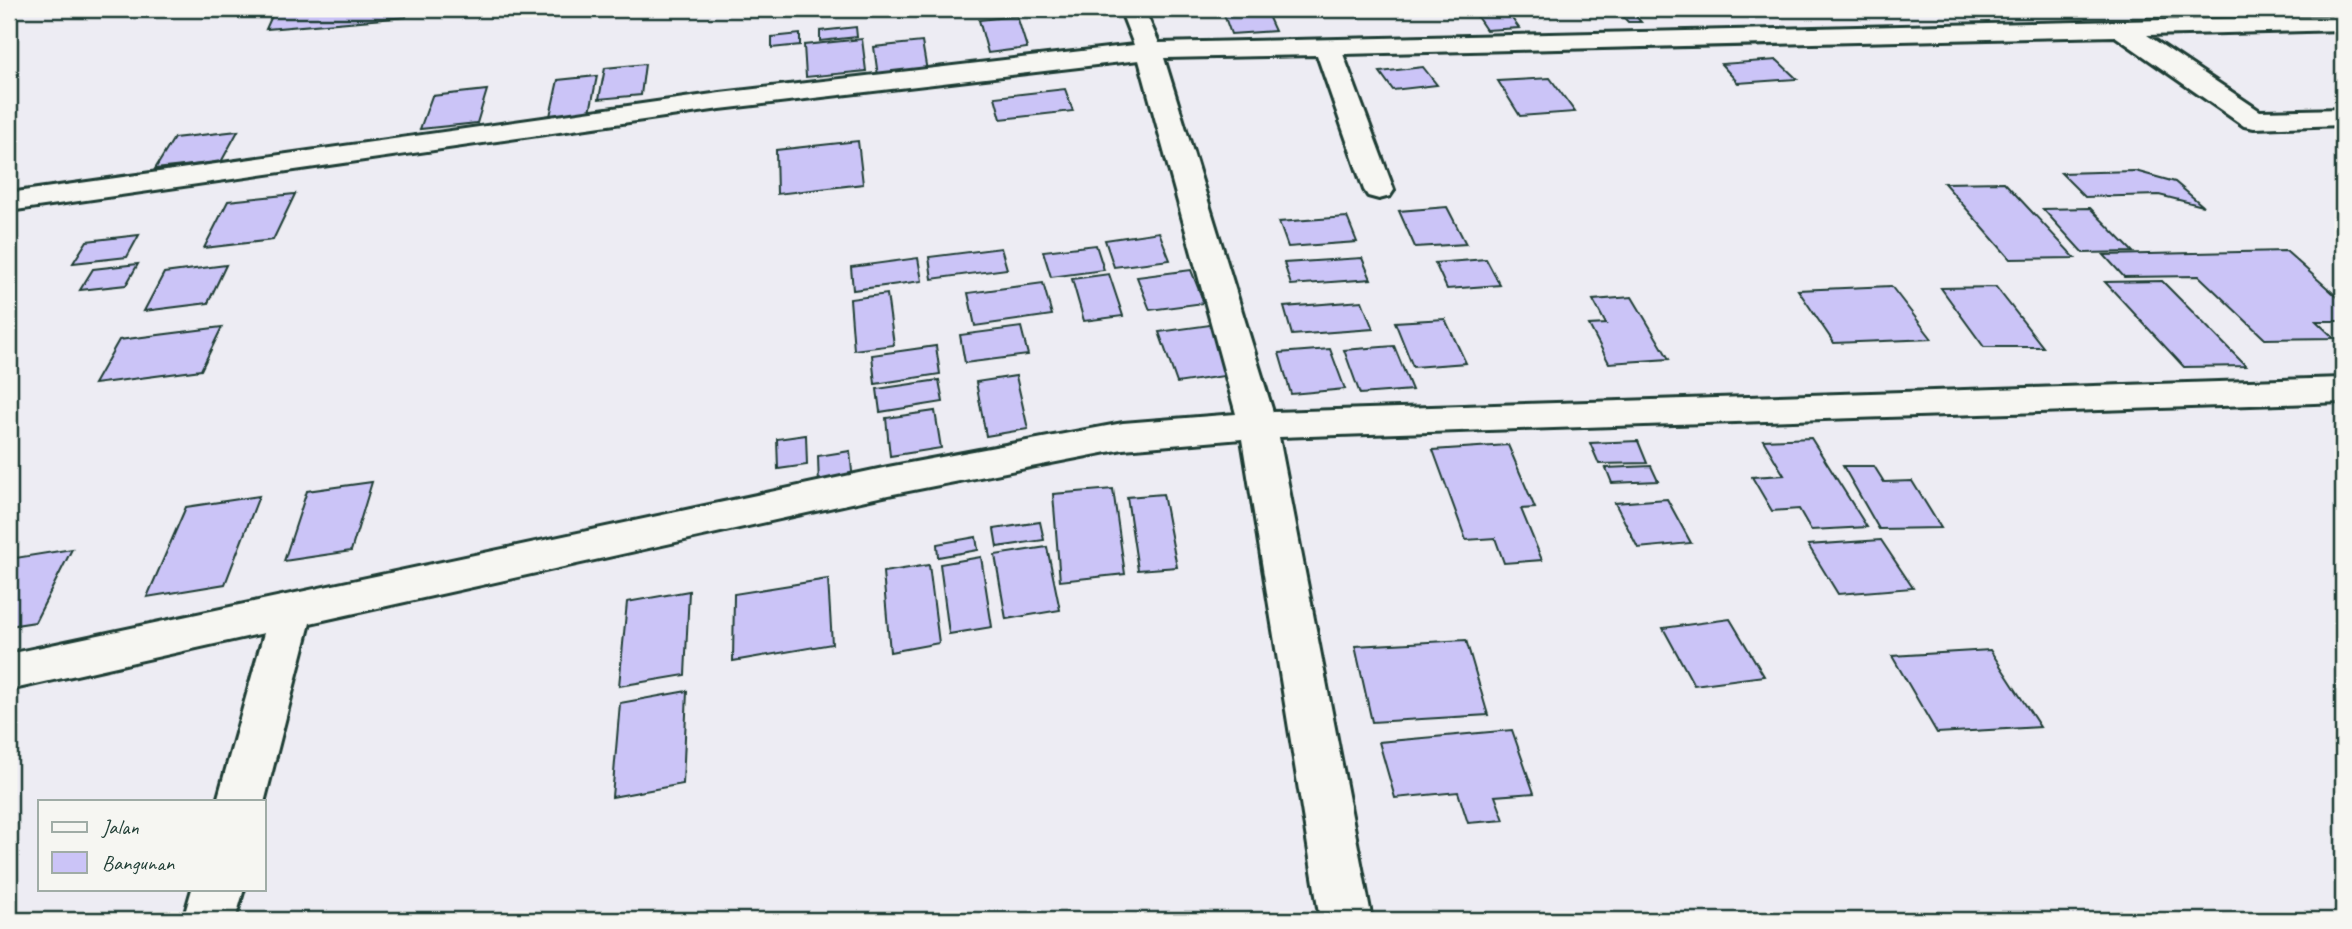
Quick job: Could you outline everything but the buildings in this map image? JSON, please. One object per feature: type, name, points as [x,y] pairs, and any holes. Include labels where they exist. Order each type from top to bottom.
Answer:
[{"type":"street","points":[[1132,9],[1149,51],[1258,425],[1346,920]]},
{"type":"street","points":[[9,202],[694,105],[1008,65],[1149,51],[2343,23]]},
{"type":"street","points":[[2120,28],[2254,120],[2343,117]]},
{"type":"street","points":[[1327,47],[1379,190]]},
{"type":"street","points":[[9,672],[914,476],[1123,436],[1258,425],[2343,390]]},
{"type":"street","points":[[241,800],[292,610]]},
{"type":"street","points":[[209,920],[218,890]]}]
